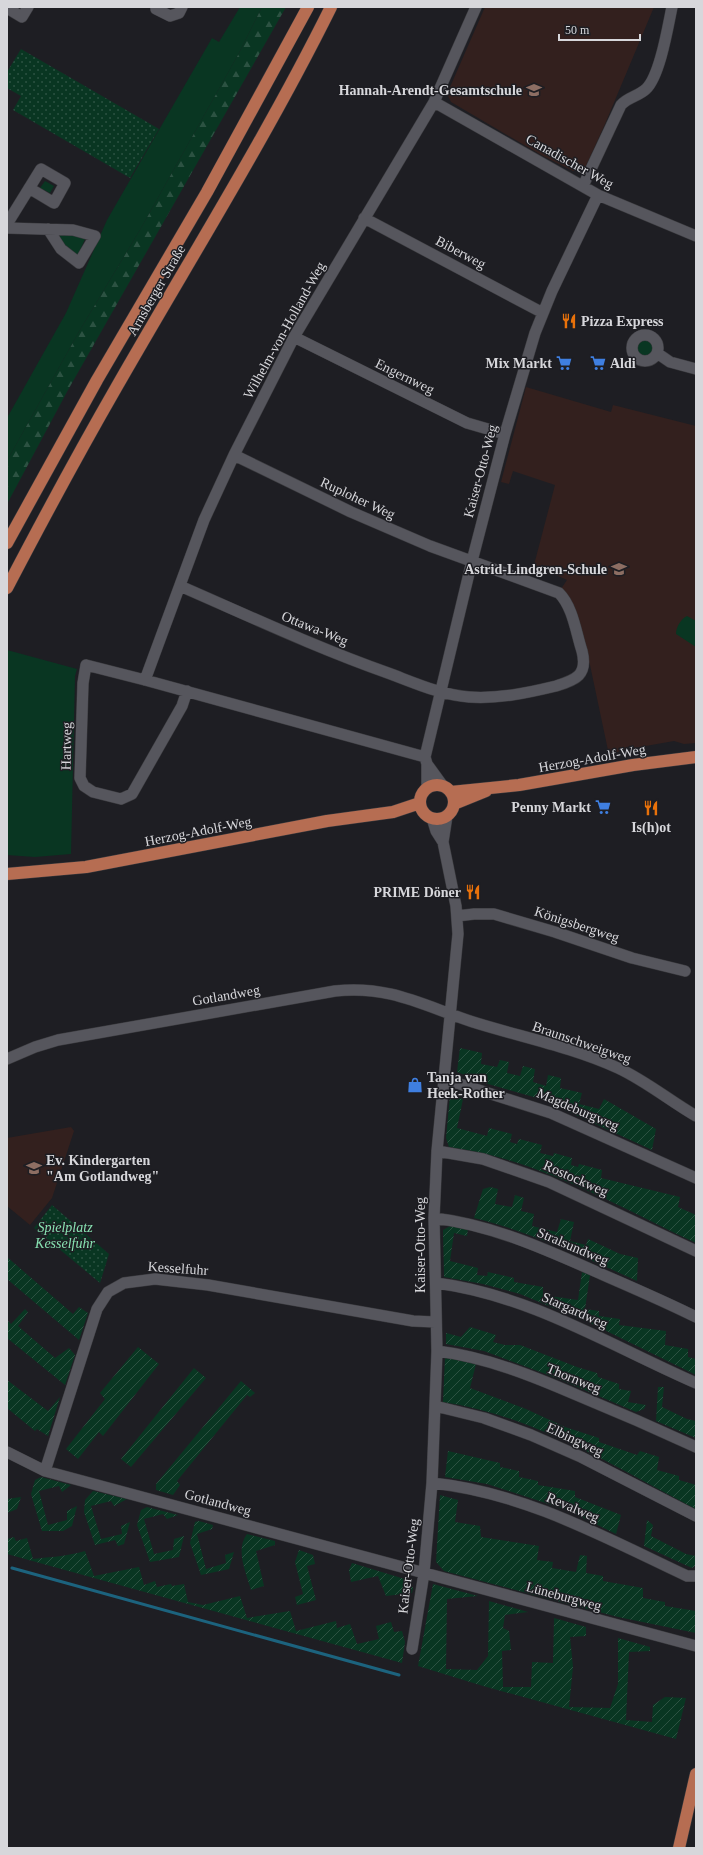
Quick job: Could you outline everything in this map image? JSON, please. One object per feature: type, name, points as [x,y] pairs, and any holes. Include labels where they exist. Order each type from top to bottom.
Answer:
[{"type":"main road","name":"Arnsberger Straße","points":[[7,543],[97,380],[207,192],[308,7]]},
{"type":"main road","name":"Arnsberger Straße","points":[[7,588],[100,416],[225,202],[331,7]]},
{"type":"main road","name":"Herzog-Adolf-Weg","points":[[427,788],[433,785],[447,789],[493,789],[566,778],[633,765],[696,758]]},
{"type":"main road","points":[[425,811],[421,797],[427,788]]},
{"type":"main road","points":[[447,789],[454,804],[447,816]]},
{"type":"main road","name":"Herzog-Adolf-Weg","points":[[454,804],[493,789]]},
{"type":"main road","name":"Herzog-Adolf-Weg","points":[[7,874],[86,867],[327,821],[393,812],[425,811],[437,819],[447,816]]},
{"type":"main road","points":[[678,1848],[696,1774]]},
{"type":"street","points":[[7,8],[22,18],[28,7]]},
{"type":"street","points":[[156,7],[156,9],[170,16],[179,13],[182,7]]},
{"type":"street","name":"Wilhelm-von-Holland-Weg","points":[[145,680],[204,520],[234,455],[294,337],[434,102],[476,7]]},
{"type":"street","points":[[583,186],[621,105],[629,98],[643,92],[650,85],[665,41],[672,7]]},
{"type":"street","name":"Canadischer Weg","points":[[434,102],[583,186],[598,196],[696,236]]},
{"type":"street","points":[[7,224],[29,188]]},
{"type":"street","name":"Kaiser-Otto-Weg","points":[[427,788],[426,761],[440,692],[505,434],[543,313],[598,196]]},
{"type":"street","name":"Biberweg","points":[[364,218],[543,313]]},
{"type":"street","points":[[7,228],[48,229]]},
{"type":"street","name":"Engernweg","points":[[294,337],[467,423],[505,434]]},
{"type":"street","points":[[657,353],[670,362],[696,369]]},
{"type":"street","name":"Ruploher Weg","points":[[234,455],[390,529],[430,546],[559,593],[564,598],[582,654],[583,665],[581,673],[572,681],[519,695],[471,697],[440,692]]},
{"type":"street","name":"Ottawa-Weg","points":[[180,586],[269,626],[365,665],[440,692]]},
{"type":"street","name":"Hartweg","points":[[187,691],[182,706],[129,797],[121,799],[88,790],[84,786],[80,778],[83,683],[86,665],[187,691],[426,761]]},
{"type":"street","points":[[426,761],[447,789]]},
{"type":"street","name":"Kaiser-Otto-Weg","points":[[412,1649],[424,1573],[432,1483],[437,1351],[435,1322],[436,1283],[434,1218],[437,1151],[457,950],[458,916],[443,842],[425,811]]},
{"type":"street","name":"Kaiser-Otto-Weg","points":[[443,842],[447,816]]},
{"type":"street","name":"Königsbergweg","points":[[458,916],[494,914],[632,958],[685,971]]},
{"type":"street","name":"Gotlandweg","points":[[7,1059],[58,1040],[347,990],[367,989],[394,994],[450,1014]]},
{"type":"street","name":"Braunschweigweg","points":[[450,1014],[607,1063],[633,1076],[696,1116]]},
{"type":"street","name":"Magdeburgweg","points":[[444,1079],[551,1113],[696,1178]]},
{"type":"street","name":"Rostockweg","points":[[437,1151],[483,1159],[543,1179],[696,1251]]},
{"type":"street","name":"Stralsundweg","points":[[434,1218],[470,1224],[524,1241],[650,1294],[696,1317]]},
{"type":"street","name":"Kesselfuhr","points":[[45,1471],[97,1309],[108,1292],[124,1283],[155,1279],[208,1284],[414,1321],[435,1322]]},
{"type":"street","name":"Stargardweg","points":[[436,1283],[468,1288],[523,1304],[582,1329],[696,1383]]},
{"type":"street","name":"Thornweg","points":[[437,1351],[467,1356],[520,1372],[640,1421],[696,1447]]},
{"type":"street","name":"Elbingweg","points":[[435,1406],[478,1416],[532,1435],[696,1516]]},
{"type":"street","name":"Gotlandweg","points":[[7,1452],[45,1471],[424,1573]]},
{"type":"street","name":"Revalweg","points":[[432,1483],[489,1492],[535,1508],[583,1528],[687,1576],[696,1576]]},
{"type":"street","name":"Lüneburgweg","points":[[424,1573],[696,1646]]},
{"type":"shaded area","name":"Hannah-Arendt-Gesamtschule","points":[[485,7],[654,7],[605,124],[585,168],[581,171],[573,171],[543,156],[451,102],[447,94]]},
{"type":"shaded area","name":"Astrid-Lindgren-Schule","points":[[526,387],[611,412],[613,405],[696,426],[696,743],[684,744],[674,741],[623,750],[609,755],[590,665],[561,589],[567,580],[534,565],[555,485],[513,471],[509,484],[501,482]]},
{"type":"shaded area","name":"Ev. Kindergarten \"Am Gotlandweg\"","points":[[71,1127],[74,1131],[52,1198],[30,1225],[7,1206],[7,1138]]},
{"type":"green space","points":[[240,7],[262,7],[238,55],[140,230],[80,330],[7,461],[7,418],[66,313],[107,220],[212,38],[219,42]]},
{"type":"green space","points":[[262,7],[286,7],[68,390],[7,504],[7,461],[80,330],[140,230],[238,55]]},
{"type":"green space","points":[[21,49],[159,129],[130,178],[13,110],[21,96],[7,88],[7,72]]},
{"type":"green space","points":[[45,181],[54,186],[50,193],[40,188]]},
{"type":"green space","points":[[68,233],[85,239],[78,255],[66,247],[60,239],[59,235]]},
{"type":"green space","points":[[645,339],[651,342],[654,348],[651,354],[645,357],[639,354],[636,348],[639,342]]},
{"type":"green space","points":[[687,616],[696,621],[696,647],[676,634],[679,624]]},
{"type":"green space","points":[[7,650],[77,669],[75,676],[71,854],[35,857],[7,855]]},
{"type":"green space","points":[[460,1048],[482,1053],[481,1064],[497,1067],[500,1060],[509,1062],[507,1073],[520,1076],[523,1066],[535,1069],[533,1082],[546,1086],[548,1075],[561,1078],[560,1088],[582,1093],[579,1104],[599,1109],[604,1099],[656,1129],[652,1150],[541,1099],[488,1084],[457,1072]]},
{"type":"green space","points":[[450,1096],[463,1099],[457,1128],[487,1136],[489,1128],[512,1134],[510,1142],[517,1144],[519,1139],[542,1145],[540,1153],[553,1156],[554,1153],[572,1158],[571,1165],[578,1167],[579,1164],[602,1170],[601,1178],[680,1197],[678,1207],[696,1215],[696,1243],[576,1185],[514,1162],[482,1153],[449,1147],[446,1138]]},
{"type":"green space","points":[[490,1187],[498,1189],[495,1204],[512,1207],[515,1195],[524,1198],[521,1211],[534,1214],[532,1226],[557,1232],[561,1219],[574,1222],[570,1241],[586,1245],[588,1239],[620,1254],[638,1258],[637,1281],[537,1238],[516,1230],[474,1218],[483,1189]]},
{"type":"green space","name":"Spielplatz Kesselfuhr","points":[[52,1205],[109,1254],[100,1283],[34,1228]]},
{"type":"green space","points":[[452,1225],[468,1229],[467,1236],[454,1233],[450,1261],[478,1268],[477,1275],[487,1276],[488,1272],[514,1278],[514,1282],[543,1287],[543,1295],[578,1300],[582,1272],[590,1275],[585,1309],[599,1311],[599,1316],[620,1319],[619,1325],[666,1331],[665,1345],[688,1349],[688,1357],[696,1359],[696,1375],[588,1322],[520,1294],[483,1284],[444,1277],[443,1230]]},
{"type":"green space","points":[[7,1257],[73,1314],[79,1307],[88,1313],[79,1340],[7,1279]]},
{"type":"green space","points":[[25,1309],[28,1312],[18,1326],[55,1358],[69,1348],[75,1355],[65,1385],[7,1338],[7,1320],[11,1324]]},
{"type":"green space","points":[[470,1327],[496,1335],[493,1342],[505,1345],[520,1345],[597,1373],[598,1377],[619,1384],[619,1389],[631,1391],[628,1402],[646,1405],[644,1409],[636,1412],[559,1379],[484,1351],[446,1344],[446,1333],[461,1337]]},
{"type":"green space","points":[[138,1347],[159,1364],[103,1436],[99,1432],[78,1459],[66,1449],[105,1399],[100,1393]]},
{"type":"green space","points":[[445,1357],[476,1364],[470,1388],[526,1409],[565,1427],[599,1438],[599,1442],[637,1455],[640,1451],[659,1457],[657,1470],[679,1476],[679,1480],[696,1485],[696,1509],[605,1460],[542,1431],[477,1409],[443,1402]]},
{"type":"green space","points":[[194,1368],[206,1378],[131,1467],[121,1459]]},
{"type":"green space","points":[[7,1380],[48,1411],[60,1397],[48,1436],[37,1429],[35,1431],[7,1408]]},
{"type":"green space","points":[[241,1381],[255,1393],[250,1397],[247,1395],[177,1481],[180,1485],[173,1495],[156,1490],[156,1484]]},
{"type":"green space","points":[[658,1387],[664,1387],[662,1407],[687,1419],[696,1421],[696,1438],[656,1421]]},
{"type":"green space","points":[[448,1451],[500,1463],[500,1467],[519,1471],[519,1477],[538,1481],[538,1485],[575,1491],[575,1497],[621,1515],[616,1534],[567,1510],[487,1484],[445,1477]]},
{"type":"green space","points":[[41,1477],[71,1485],[62,1492],[59,1486],[39,1491],[48,1525],[67,1520],[67,1511],[77,1506],[72,1526],[63,1531],[42,1531],[31,1494],[35,1480]]},
{"type":"green space","points":[[93,1491],[127,1499],[114,1506],[111,1501],[91,1506],[101,1539],[122,1534],[121,1526],[130,1522],[124,1544],[118,1546],[115,1540],[95,1545],[84,1512],[85,1500]]},
{"type":"green space","points":[[440,1495],[458,1500],[455,1522],[480,1526],[481,1537],[539,1546],[537,1560],[553,1562],[552,1568],[576,1572],[580,1555],[587,1556],[586,1573],[603,1576],[603,1581],[643,1588],[643,1598],[665,1602],[665,1606],[696,1611],[696,1633],[618,1617],[444,1571],[436,1562]]},
{"type":"green space","points":[[21,1497],[17,1509],[7,1513],[7,1499]]},
{"type":"green space","points":[[147,1507],[178,1515],[167,1519],[163,1514],[144,1519],[154,1554],[173,1550],[174,1539],[184,1536],[179,1557],[150,1562],[137,1525],[141,1510]]},
{"type":"green space","points":[[647,1520],[653,1525],[651,1536],[686,1554],[696,1556],[696,1565],[692,1568],[644,1546]]},
{"type":"green space","points":[[199,1521],[213,1525],[212,1529],[197,1534],[206,1569],[226,1563],[225,1555],[234,1552],[229,1569],[201,1575],[190,1543],[195,1522]]},
{"type":"green space","points":[[247,1534],[275,1541],[275,1545],[256,1551],[264,1586],[251,1590],[244,1569],[242,1554],[242,1547]]},
{"type":"green space","points":[[14,1537],[16,1541],[27,1538],[33,1559],[85,1551],[94,1576],[139,1567],[144,1585],[155,1581],[157,1587],[171,1584],[172,1586],[184,1584],[188,1602],[203,1605],[240,1596],[247,1618],[290,1611],[296,1631],[336,1621],[337,1628],[350,1624],[357,1644],[379,1639],[376,1626],[391,1622],[394,1632],[402,1631],[405,1642],[402,1663],[7,1554],[7,1539]]},
{"type":"green space","points":[[299,1550],[313,1555],[315,1564],[307,1566],[316,1600],[297,1605],[295,1597],[303,1594],[295,1562]]},
{"type":"green space","points":[[352,1563],[408,1580],[413,1588],[412,1593],[386,1596],[378,1576],[351,1582],[349,1570]]},
{"type":"green space","points":[[433,1584],[478,1596],[447,1599],[446,1669],[477,1670],[488,1656],[489,1601],[528,1612],[505,1615],[503,1628],[509,1631],[511,1650],[502,1651],[503,1687],[531,1687],[532,1662],[553,1663],[554,1618],[586,1627],[586,1636],[570,1637],[573,1667],[569,1707],[610,1708],[618,1684],[618,1638],[650,1647],[650,1651],[629,1652],[626,1720],[652,1722],[653,1705],[665,1697],[686,1698],[676,1739],[483,1686],[418,1666]]},
{"type":"waterway","points":[[12,1568],[399,1675]]},
{"type":"place","name":"Hannah-Arendt-Gesamtschule","points":[[534,90]]},
{"type":"place","name":"Pizza Express","points":[[569,321]]},
{"type":"place","name":"Mix Markt","points":[[564,363]]},
{"type":"place","name":"Aldi","points":[[598,363]]},
{"type":"place","name":"Astrid-Lindgren-Schule","points":[[619,569]]},
{"type":"place","name":"Penny Markt","points":[[603,807]]},
{"type":"place","name":"Is(h)ot","points":[[651,808]]},
{"type":"place","name":"PRIME Döner","points":[[473,892]]},
{"type":"place","name":"Tanja van Heek-Rother","points":[[415,1085]]},
{"type":"place","name":"Ev. Kindergarten \"Am Gotlandweg\"","points":[[34,1168]]}]
